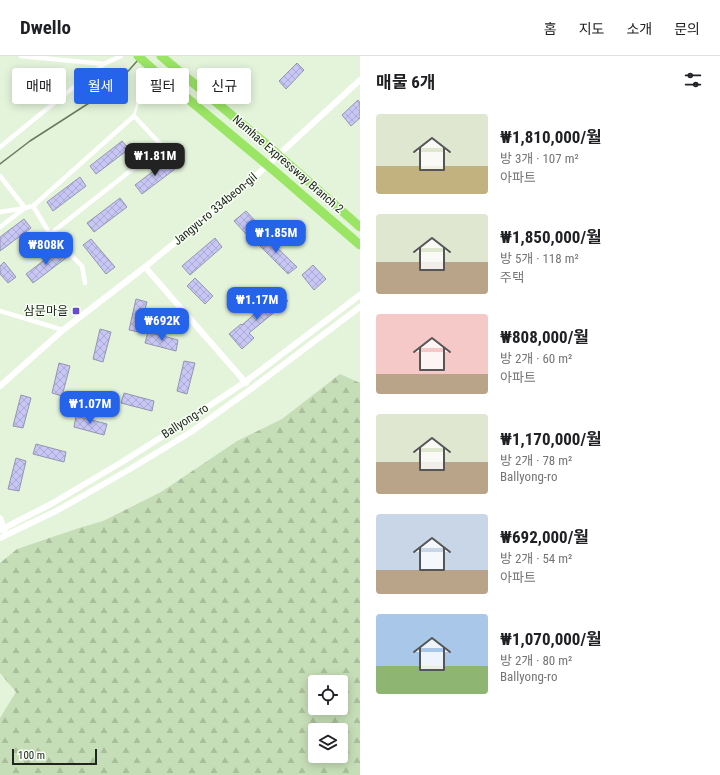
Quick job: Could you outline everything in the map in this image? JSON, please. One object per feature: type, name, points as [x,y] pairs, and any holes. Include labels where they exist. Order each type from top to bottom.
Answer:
[{"type":"highway","name":"Namhae Expressway Branch 2","points":[[138,56],[360,245]]},
{"type":"highway","name":"Namhae Expressway Branch 2","points":[[161,56],[197,87]]},
{"type":"highway","points":[[171,56],[197,83]]},
{"type":"highway","name":"Namhae Expressway Branch 2","points":[[218,104],[360,227]]},
{"type":"street","points":[[21,56],[104,64]]},
{"type":"street","points":[[0,147],[104,64],[121,56]]},
{"type":"street","name":"Jangyu-ro 334beon-gil","points":[[0,386],[63,330],[250,181],[360,80]]},
{"type":"street","points":[[0,212],[32,206],[134,116],[162,146],[50,234]]},
{"type":"street","points":[[0,176],[25,208]]},
{"type":"street","points":[[32,206],[50,234],[82,266],[85,283]]},
{"type":"street","points":[[0,227],[25,208]]},
{"type":"street","points":[[145,266],[251,389]]},
{"type":"street","name":"Ballyong-ro","points":[[2,530],[51,504],[179,426],[245,382],[360,295]]},
{"type":"street","name":"Ballyong-ro","points":[[2,537],[58,510],[191,432],[360,307]]},
{"type":"street","points":[[0,311],[63,330]]},
{"type":"street","points":[[0,518],[2,537]]},
{"type":"lane","points":[[134,116],[137,104]]},
{"type":"green space","points":[[340,374],[360,383],[360,775],[0,775],[0,718],[16,692],[0,673],[0,563],[17,549],[103,521],[161,492],[237,441],[282,419]]},
{"type":"building","points":[[297,63],[304,70],[286,89],[279,81]]},
{"type":"building","points":[[358,100],[360,103],[360,118],[351,126],[342,115]]},
{"type":"building","points":[[122,141],[129,149],[96,174],[90,166]]},
{"type":"building","points":[[168,160],[175,169],[142,194],[135,185]]},
{"type":"building","points":[[80,177],[86,186],[53,211],[47,202]]},
{"type":"building","points":[[120,198],[127,207],[94,232],[87,223]]},
{"type":"building","points":[[246,211],[259,225],[247,235],[234,221]]},
{"type":"building","points":[[24,219],[31,228],[0,251],[0,237]]},
{"type":"building","points":[[263,234],[297,267],[288,274],[255,241]]},
{"type":"building","points":[[215,238],[222,247],[190,275],[182,266]]},
{"type":"building","points":[[91,239],[115,267],[106,274],[83,245]]},
{"type":"building","points":[[59,249],[66,258],[33,283],[26,274]]},
{"type":"building","points":[[4,262],[16,277],[8,283],[0,274],[0,266]]},
{"type":"building","points":[[313,265],[326,279],[314,290],[302,275]]},
{"type":"building","points":[[195,278],[213,296],[205,304],[187,286]]},
{"type":"building","points":[[280,292],[288,301],[249,333],[254,338],[242,349],[229,334],[241,324],[242,325]]},
{"type":"building","points":[[136,299],[147,302],[139,332],[129,330]]},
{"type":"building","points":[[100,329],[111,332],[103,362],[93,359]]},
{"type":"building","points":[[148,332],[178,340],[176,351],[145,343]]},
{"type":"building","points":[[184,361],[195,363],[187,394],[177,391]]},
{"type":"building","points":[[59,363],[70,366],[62,396],[52,393]]},
{"type":"building","points":[[124,393],[154,401],[152,411],[121,403]]},
{"type":"building","points":[[21,395],[31,398],[23,428],[13,426]]},
{"type":"building","points":[[76,416],[107,424],[104,435],[74,427]]},
{"type":"building","points":[[36,444],[66,452],[64,462],[33,454]]},
{"type":"building","points":[[16,458],[26,461],[19,491],[8,489]]},
{"type":"waterway","points":[[0,164],[30,141],[114,87],[138,60]]},
{"type":"place","name":"삼문마을","points":[[76,311]]}]
